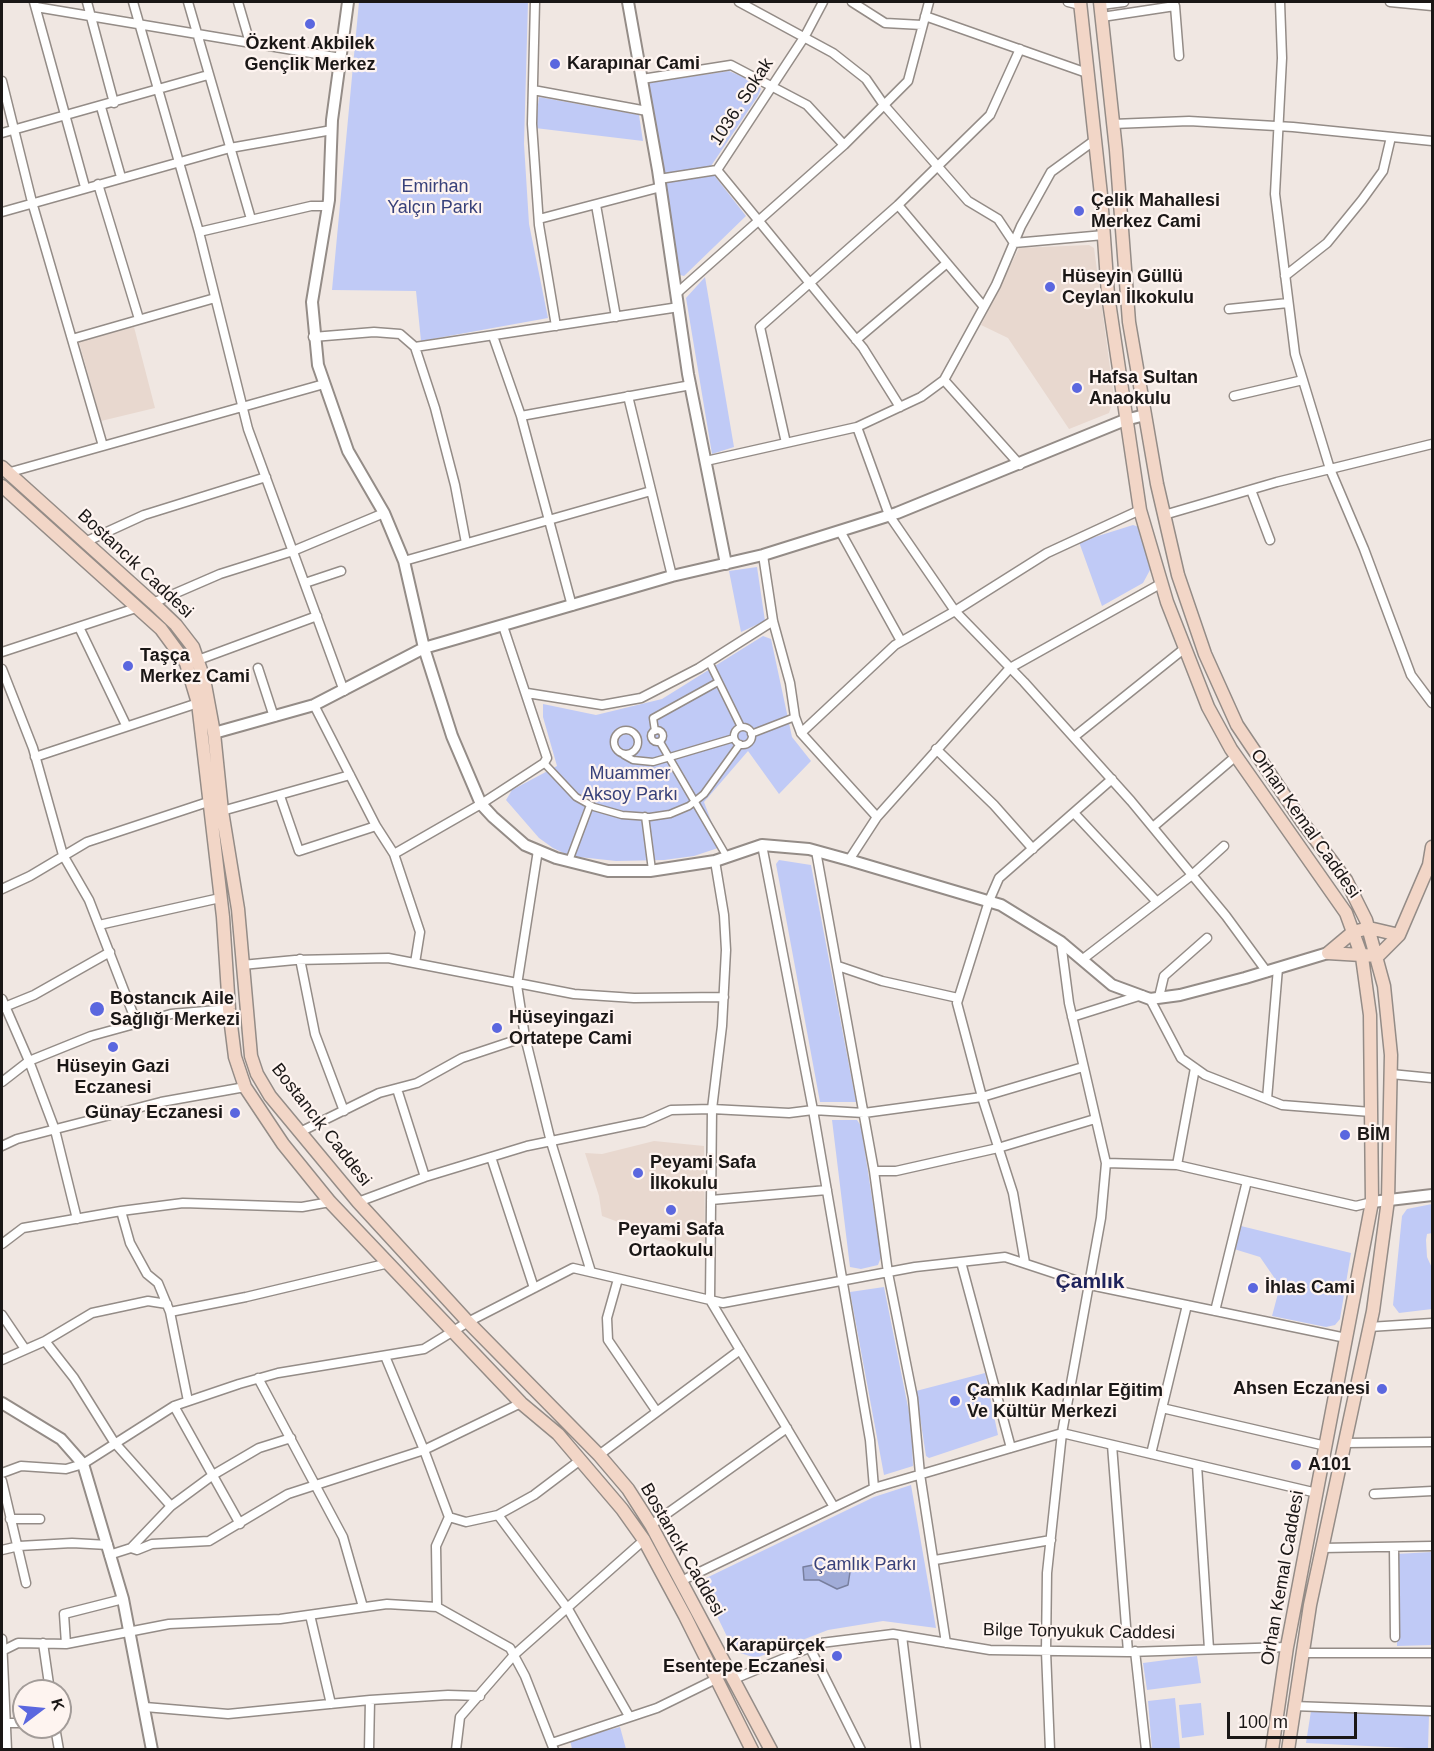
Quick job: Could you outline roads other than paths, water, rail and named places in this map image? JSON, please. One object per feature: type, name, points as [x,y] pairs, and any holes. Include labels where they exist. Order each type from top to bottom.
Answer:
[{"type":"main road","name":"Orhan Kemal Caddesi","points":[[1076,3],[1095,140],[1108,296],[1125,420],[1140,510],[1162,583],[1208,707],[1236,756],[1346,913],[1361,930]]},
{"type":"main road","name":"Orhan Kemal Caddesi","points":[[1101,8],[1129,322],[1164,515],[1191,616],[1237,725],[1303,823],[1346,880],[1385,997],[1391,1074],[1388,1200],[1369,1327],[1322,1548],[1293,1706],[1288,1749]]},
{"type":"main road","name":"Bostancık Caddesi","points":[[4,470],[153,603],[176,625],[193,647],[204,679],[214,733],[222,811],[238,909],[251,1056],[256,1074],[357,1202],[468,1322],[599,1455],[628,1489],[651,1525],[771,1749]]},
{"type":"main road","name":"Bostancık Caddesi","points":[[2,486],[161,629],[186,663],[198,703],[220,898],[229,1009],[235,1057],[245,1087],[283,1144],[330,1202],[521,1403],[558,1434],[622,1509],[644,1540],[752,1749]]},
{"type":"main road","points":[[1328,953],[1370,957],[1399,935],[1431,866],[1432,847]]},
{"type":"main road","points":[[1328,953],[1361,930],[1399,935]]},
{"type":"main road","name":"Orhan Kemal Caddesi","points":[[1272,1749],[1287,1647],[1372,1202],[1370,957]]},
{"type":"main road","points":[[1287,1647],[1304,1653]]},
{"type":"street","points":[[87,2],[114,103]]},
{"type":"street","points":[[133,2],[199,232],[243,407],[266,477],[344,690]]},
{"type":"street","points":[[188,2],[251,219]]},
{"type":"street","points":[[238,2],[250,43]]},
{"type":"street","points":[[348,2],[332,130],[328,206],[312,302],[313,337],[324,384],[348,451],[384,513],[404,561],[424,648],[452,736],[481,804],[525,845],[569,861],[608,871],[652,870],[715,861],[762,845],[816,851],[1001,904],[1061,942],[1112,986],[1150,997],[1181,1058],[1205,1075],[1282,1105],[1371,1112]]},
{"type":"street","points":[[535,2],[532,124],[539,219],[556,326]]},
{"type":"street","points":[[628,2],[660,182],[691,385],[726,564]]},
{"type":"street","points":[[739,2],[833,53],[866,79],[884,105],[968,201],[998,219],[1014,243]]},
{"type":"street","name":"1036. Sokak","points":[[539,219],[596,205],[660,182],[717,170],[804,36],[823,2]]},
{"type":"street","points":[[852,2],[885,23],[922,26]]},
{"type":"street","points":[[676,293],[844,145],[908,81],[929,2]]},
{"type":"street","points":[[1101,8],[1124,2]]},
{"type":"street","points":[[1280,2],[1282,58],[1275,194],[1296,354],[1330,469],[1364,549],[1411,675],[1432,703]]},
{"type":"street","points":[[1390,2],[1432,6]]},
{"type":"street","points":[[86,187],[64,117],[35,4],[92,18],[340,58]]},
{"type":"street","points":[[1101,8],[1174,6],[1179,56]]},
{"type":"street","points":[[925,16],[1087,73]]},
{"type":"street","points":[[786,443],[760,327],[898,205],[990,115],[1020,50]]},
{"type":"street","points":[[642,79],[731,64],[807,105],[844,145]]},
{"type":"street","points":[[2,133],[101,107],[208,75]]},
{"type":"street","points":[[2,81],[32,202],[103,446]]},
{"type":"street","points":[[533,90],[647,111]]},
{"type":"street","points":[[101,107],[122,177]]},
{"type":"street","points":[[1113,124],[1189,121],[1279,126],[1432,141]]},
{"type":"street","points":[[2,212],[230,148],[332,130]]},
{"type":"street","points":[[1285,276],[1327,243],[1362,200],[1383,171],[1391,137]]},
{"type":"street","points":[[706,461],[857,427],[921,397],[944,380],[984,307],[1051,172],[1095,140]]},
{"type":"street","points":[[717,170],[856,339],[900,407]]},
{"type":"street","points":[[99,184],[139,319]]},
{"type":"street","points":[[596,205],[616,317]]},
{"type":"street","points":[[898,205],[984,307]]},
{"type":"street","points":[[199,232],[311,206],[328,206]]},
{"type":"street","points":[[1014,243],[1104,235]]},
{"type":"street","points":[[856,339],[946,263]]},
{"type":"street","points":[[72,339],[215,298]]},
{"type":"street","points":[[1229,309],[1288,303]]},
{"type":"street","points":[[415,347],[679,307]]},
{"type":"street","points":[[313,337],[374,332],[400,334],[415,347],[435,408],[455,485],[466,543]]},
{"type":"street","points":[[493,336],[521,416],[572,606]]},
{"type":"street","points":[[944,380],[1020,465]]},
{"type":"street","points":[[1234,396],[1303,381]]},
{"type":"street","points":[[4,470],[103,446],[324,384]]},
{"type":"street","points":[[521,416],[691,385]]},
{"type":"street","points":[[628,396],[672,576]]},
{"type":"street","points":[[214,733],[314,705],[424,648],[672,576],[763,555],[840,531],[889,515],[1020,465],[1125,420],[1145,415]]},
{"type":"street","points":[[857,427],[889,515],[955,611],[1112,779],[1272,970],[1267,1099]]},
{"type":"street","points":[[1164,515],[1330,469],[1432,444]]},
{"type":"street","points":[[85,542],[144,515],[266,477]]},
{"type":"street","points":[[1251,490],[1270,540]]},
{"type":"street","points":[[404,561],[651,491]]},
{"type":"street","points":[[801,733],[901,641],[955,611],[1047,553],[1140,510]]},
{"type":"street","points":[[153,603],[220,574],[293,551],[384,513]]},
{"type":"street","points":[[840,531],[901,641]]},
{"type":"street","points":[[763,555],[773,621],[790,683],[795,717],[801,733],[878,817]]},
{"type":"street","points":[[305,583],[341,571]]},
{"type":"street","points":[[849,860],[878,817],[1010,668],[1162,583]]},
{"type":"street","points":[[2,652],[136,608]]},
{"type":"street","points":[[198,660],[317,616]]},
{"type":"street","points":[[527,693],[602,705],[649,694],[708,662],[773,621]]},
{"type":"street","points":[[394,854],[481,804],[544,763],[547,758],[503,626]]},
{"type":"street","points":[[79,627],[126,725]]},
{"type":"street","points":[[1074,736],[1185,648]]},
{"type":"street","points":[[708,662],[741,727],[746,728],[751,734]]},
{"type":"street","points":[[258,668],[274,717]]},
{"type":"street","points":[[2,669],[35,757],[63,855],[89,900],[137,1023]]},
{"type":"street","points":[[718,682],[653,718],[655,731],[652,739],[660,742],[671,758],[727,857]]},
{"type":"street","points":[[35,757],[198,703]]},
{"type":"street","points":[[314,705],[376,826],[394,854],[420,932],[416,963]]},
{"type":"street","points":[[751,734],[795,717]]},
{"type":"street","points":[[734,738],[735,732],[741,727]]},
{"type":"street","points":[[624,755],[632,753],[638,747],[636,735],[629,730],[621,731],[614,739],[615,747],[624,755],[633,760],[653,762],[734,738]]},
{"type":"street","points":[[544,763],[576,797],[590,805],[622,815],[670,814],[704,795],[740,744],[749,742],[751,734]]},
{"type":"street","points":[[734,738],[740,744]]},
{"type":"street","points":[[936,749],[994,805],[1032,849]]},
{"type":"street","points":[[1153,827],[1236,756]]},
{"type":"street","points":[[222,811],[350,775]]},
{"type":"street","points":[[1025,1263],[1013,1193],[982,1097],[957,1004],[958,998],[989,901],[999,878],[1112,779]]},
{"type":"street","points":[[280,796],[299,851],[376,826]]},
{"type":"street","points":[[2,889],[99,837],[208,802]]},
{"type":"street","points":[[569,861],[590,805]]},
{"type":"street","points":[[1074,813],[1157,902]]},
{"type":"street","points":[[645,816],[652,870]]},
{"type":"street","points":[[762,845],[843,1281],[870,1440],[874,1488]]},
{"type":"street","points":[[1083,959],[1192,874],[1224,846]]},
{"type":"street","points":[[538,850],[517,985],[525,1037],[551,1142],[591,1272]]},
{"type":"street","points":[[816,851],[874,1171],[888,1273],[913,1398],[920,1474],[946,1643]]},
{"type":"street","points":[[715,861],[724,915],[724,997],[711,1109],[710,1300],[834,1507]]},
{"type":"street","points":[[99,925],[220,898]]},
{"type":"street","points":[[1150,997],[1164,976],[1207,938]]},
{"type":"street","points":[[1050,1749],[1046,1651],[1047,1573],[1062,1433],[1101,1218],[1106,1162],[1072,1017],[1061,942]]},
{"type":"street","points":[[77,1219],[55,1130],[29,1061],[3,1005],[34,995],[110,952]]},
{"type":"street","points":[[1072,1017],[1272,970],[1328,953]]},
{"type":"street","points":[[242,965],[300,959],[388,958],[517,985],[606,998],[724,997]]},
{"type":"street","points":[[300,959],[315,1034],[344,1111]]},
{"type":"street","points":[[838,966],[882,981],[958,998]]},
{"type":"street","points":[[2,1082],[29,1061],[92,1036],[171,1014],[229,1009]]},
{"type":"street","points":[[300,1132],[379,1093],[417,1083],[462,1058],[525,1037]]},
{"type":"street","points":[[357,1202],[425,1177],[491,1157],[644,1122],[671,1110],[711,1109],[789,1113],[813,1110],[864,1113],[982,1097],[1083,1067]]},
{"type":"street","points":[[1177,1165],[1195,1068]]},
{"type":"street","points":[[1391,1074],[1432,1078]]},
{"type":"street","points":[[2,1146],[161,1102],[245,1087]]},
{"type":"street","points":[[397,1089],[425,1177]]},
{"type":"street","points":[[874,1171],[896,1171],[998,1148],[1095,1119]]},
{"type":"street","points":[[491,1157],[534,1288]]},
{"type":"street","points":[[1106,1162],[1177,1165],[1356,1206],[1432,1195]]},
{"type":"street","points":[[1215,1311],[1247,1181]]},
{"type":"street","points":[[711,1200],[827,1190]]},
{"type":"street","points":[[2,1244],[23,1228],[183,1203],[302,1207],[330,1202]]},
{"type":"street","points":[[121,1211],[130,1243],[147,1274],[158,1283],[168,1308],[188,1401]]},
{"type":"street","points":[[2,1473],[21,1466],[43,1465],[66,1469],[83,1464],[114,1442],[174,1406],[258,1378],[424,1349],[468,1322],[573,1268],[723,1303],[888,1273],[1005,1257],[1090,1285],[1346,1338]]},
{"type":"street","points":[[961,1262],[1011,1448]]},
{"type":"street","points":[[2,1360],[45,1341],[92,1313],[148,1301],[168,1308],[246,1297],[388,1263]]},
{"type":"street","points":[[618,1279],[607,1318],[608,1340],[657,1412]]},
{"type":"street","points":[[1151,1454],[1187,1305]]},
{"type":"street","points":[[2,1315],[25,1349]]},
{"type":"street","points":[[1369,1327],[1432,1323]]},
{"type":"street","points":[[45,1341],[74,1378],[114,1442],[171,1506]]},
{"type":"street","points":[[599,1455],[740,1350]]},
{"type":"street","points":[[385,1356],[424,1450],[448,1517],[436,1546],[437,1607]]},
{"type":"street","points":[[258,1378],[318,1486],[343,1537],[363,1607]]},
{"type":"street","points":[[2,1403],[61,1439],[83,1464],[123,1599],[152,1749]]},
{"type":"street","points":[[2,1550],[19,1545],[137,1550],[152,1544],[209,1541],[288,1494],[424,1450],[521,1403]]},
{"type":"street","points":[[174,1406],[240,1524]]},
{"type":"street","points":[[1162,1408],[1326,1446]]},
{"type":"street","points":[[651,1525],[787,1428]]},
{"type":"street","points":[[681,1581],[874,1488],[1062,1433],[1317,1493]]},
{"type":"street","points":[[131,1548],[171,1506],[213,1475],[259,1448],[291,1438]]},
{"type":"street","points":[[1345,1443],[1432,1442]]},
{"type":"street","points":[[1112,1445],[1131,1651],[1146,1749]]},
{"type":"street","points":[[448,1517],[466,1522],[498,1515],[534,1495],[579,1461]]},
{"type":"street","points":[[1197,1465],[1209,1649]]},
{"type":"street","points":[[2,1481],[10,1519],[19,1545],[26,1583]]},
{"type":"street","points":[[1374,1494],[1432,1491]]},
{"type":"street","points":[[498,1515],[568,1609],[629,1716]]},
{"type":"street","points":[[10,1519],[40,1519]]},
{"type":"street","points":[[456,1749],[460,1717],[514,1655],[644,1540]]},
{"type":"street","points":[[935,1560],[1051,1540]]},
{"type":"street","points":[[1322,1548],[1432,1546]]},
{"type":"street","points":[[1394,1547],[1395,1637]]},
{"type":"street","points":[[66,1644],[64,1614],[123,1599]]},
{"type":"street","points":[[2,1651],[18,1643],[66,1644],[169,1624],[280,1619],[387,1604],[437,1607],[510,1648],[553,1746],[629,1716],[657,1708],[717,1679]]},
{"type":"street","points":[[310,1615],[331,1704]]},
{"type":"street","name":"Bilge Tonyukuk Caddesi","points":[[734,1679],[821,1644],[893,1634],[990,1650],[1131,1651],[1287,1647]]},
{"type":"street","points":[[902,1636],[916,1749]]},
{"type":"street","points":[[2,1639],[4,1723],[7,1749]]},
{"type":"street","points":[[43,1643],[48,1679]]},
{"type":"street","points":[[810,1648],[861,1749]]},
{"type":"street","points":[[1304,1653],[1432,1653]]},
{"type":"street","points":[[145,1707],[228,1714],[370,1700],[448,1695],[480,1696]]},
{"type":"street","points":[[369,1749],[370,1700]]},
{"type":"street","points":[[1293,1706],[1432,1711]]},
{"type":"street","points":[[1288,1749],[1295,1749]]},
{"type":"place","name":"Özkent Akbilek Gençlik Merkez","points":[[310,24]]},
{"type":"place","name":"Karapınar Cami","points":[[555,64]]},
{"type":"place","name":"Çelik Mahallesi Merkez Cami","points":[[1079,211]]},
{"type":"place","name":"Hüseyin Güllü Ceylan İlkokulu","points":[[1050,287]]},
{"type":"place","name":"Hafsa Sultan Anaokulu","points":[[1077,388]]},
{"type":"place","name":"Taşça Merkez Cami","points":[[128,666]]},
{"type":"place","name":"Bostancık Aile Sağlığı Merkezi","points":[[97,1009]]},
{"type":"place","name":"Hüseyingazi Ortatepe Cami","points":[[497,1028]]},
{"type":"place","name":"Hüseyin Gazi Eczanesi","points":[[113,1047]]},
{"type":"place","name":"Günay Eczanesi","points":[[235,1113]]},
{"type":"place","name":"BİM","points":[[1345,1135]]},
{"type":"place","name":"Peyami Safa İlkokulu","points":[[638,1173]]},
{"type":"place","name":"Peyami Safa Ortaokulu","points":[[671,1210]]},
{"type":"place","name":"İhlas Cami","points":[[1253,1288]]},
{"type":"place","name":"Ahsen Eczanesi","points":[[1382,1389]]},
{"type":"place","name":"Çamlık Kadınlar Eğitim Ve Kültür Merkezi","points":[[955,1401]]},
{"type":"place","name":"A101","points":[[1296,1465]]},
{"type":"place","name":"Karapürçek Esentepe Eczanesi","points":[[837,1656]]},
{"type":"district","name":"Çamlık","points":[[1090,1282]]},
{"type":"park label","name":"Emirhan Yalçın Parkı","points":[[435,198]]},
{"type":"park label","name":"Muammer Aksoy Parkı","points":[[630,784]]},
{"type":"park label","name":"Çamlık Parkı","points":[[865,1565]]}]
